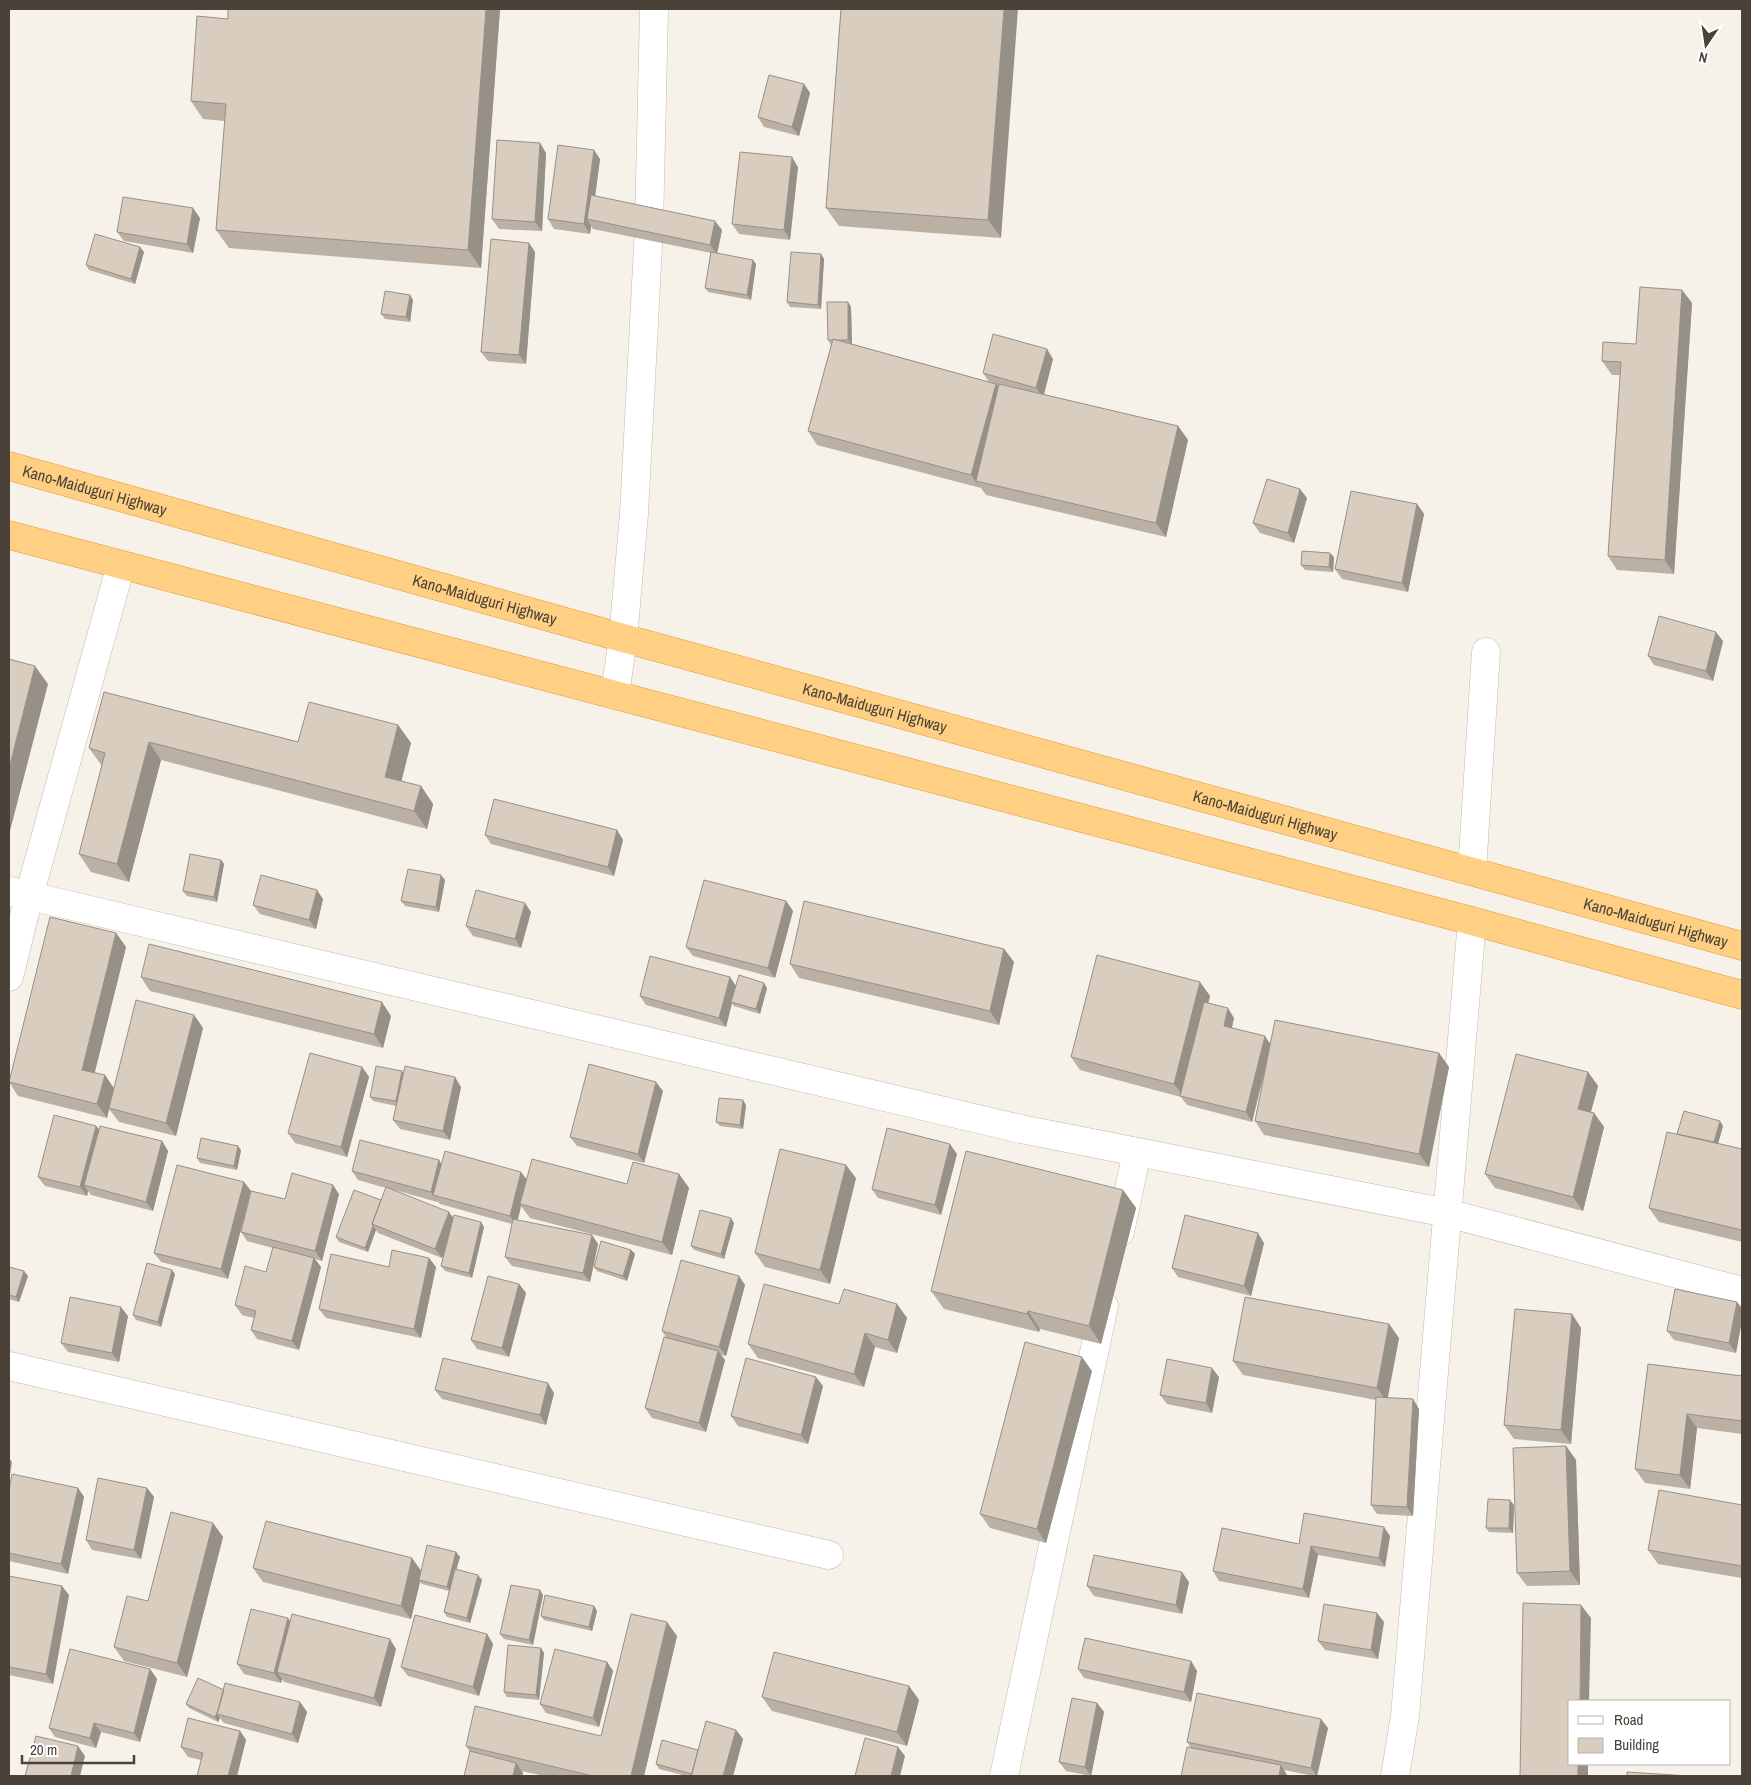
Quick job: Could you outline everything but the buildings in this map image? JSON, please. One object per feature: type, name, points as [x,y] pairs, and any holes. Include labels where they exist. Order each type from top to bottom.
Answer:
[{"type":"highway","name":"Kano-Maiduguri Highway","points":[[9,466],[623,638],[1742,946]]},
{"type":"highway","points":[[9,535],[1472,921],[1742,995]]},
{"type":"street","points":[[615,695],[623,638],[634,514],[649,228],[654,9]]},
{"type":"street","points":[[9,977],[19,893],[121,565]]},
{"type":"street","points":[[1472,871],[1486,652]]},
{"type":"street","points":[[19,893],[1021,1130],[1447,1213],[1742,1291]]},
{"type":"street","points":[[1395,1776],[1406,1716],[1472,921]]},
{"type":"street","points":[[1004,1776],[1137,1152]]},
{"type":"street","points":[[9,1366],[829,1555]]}]
